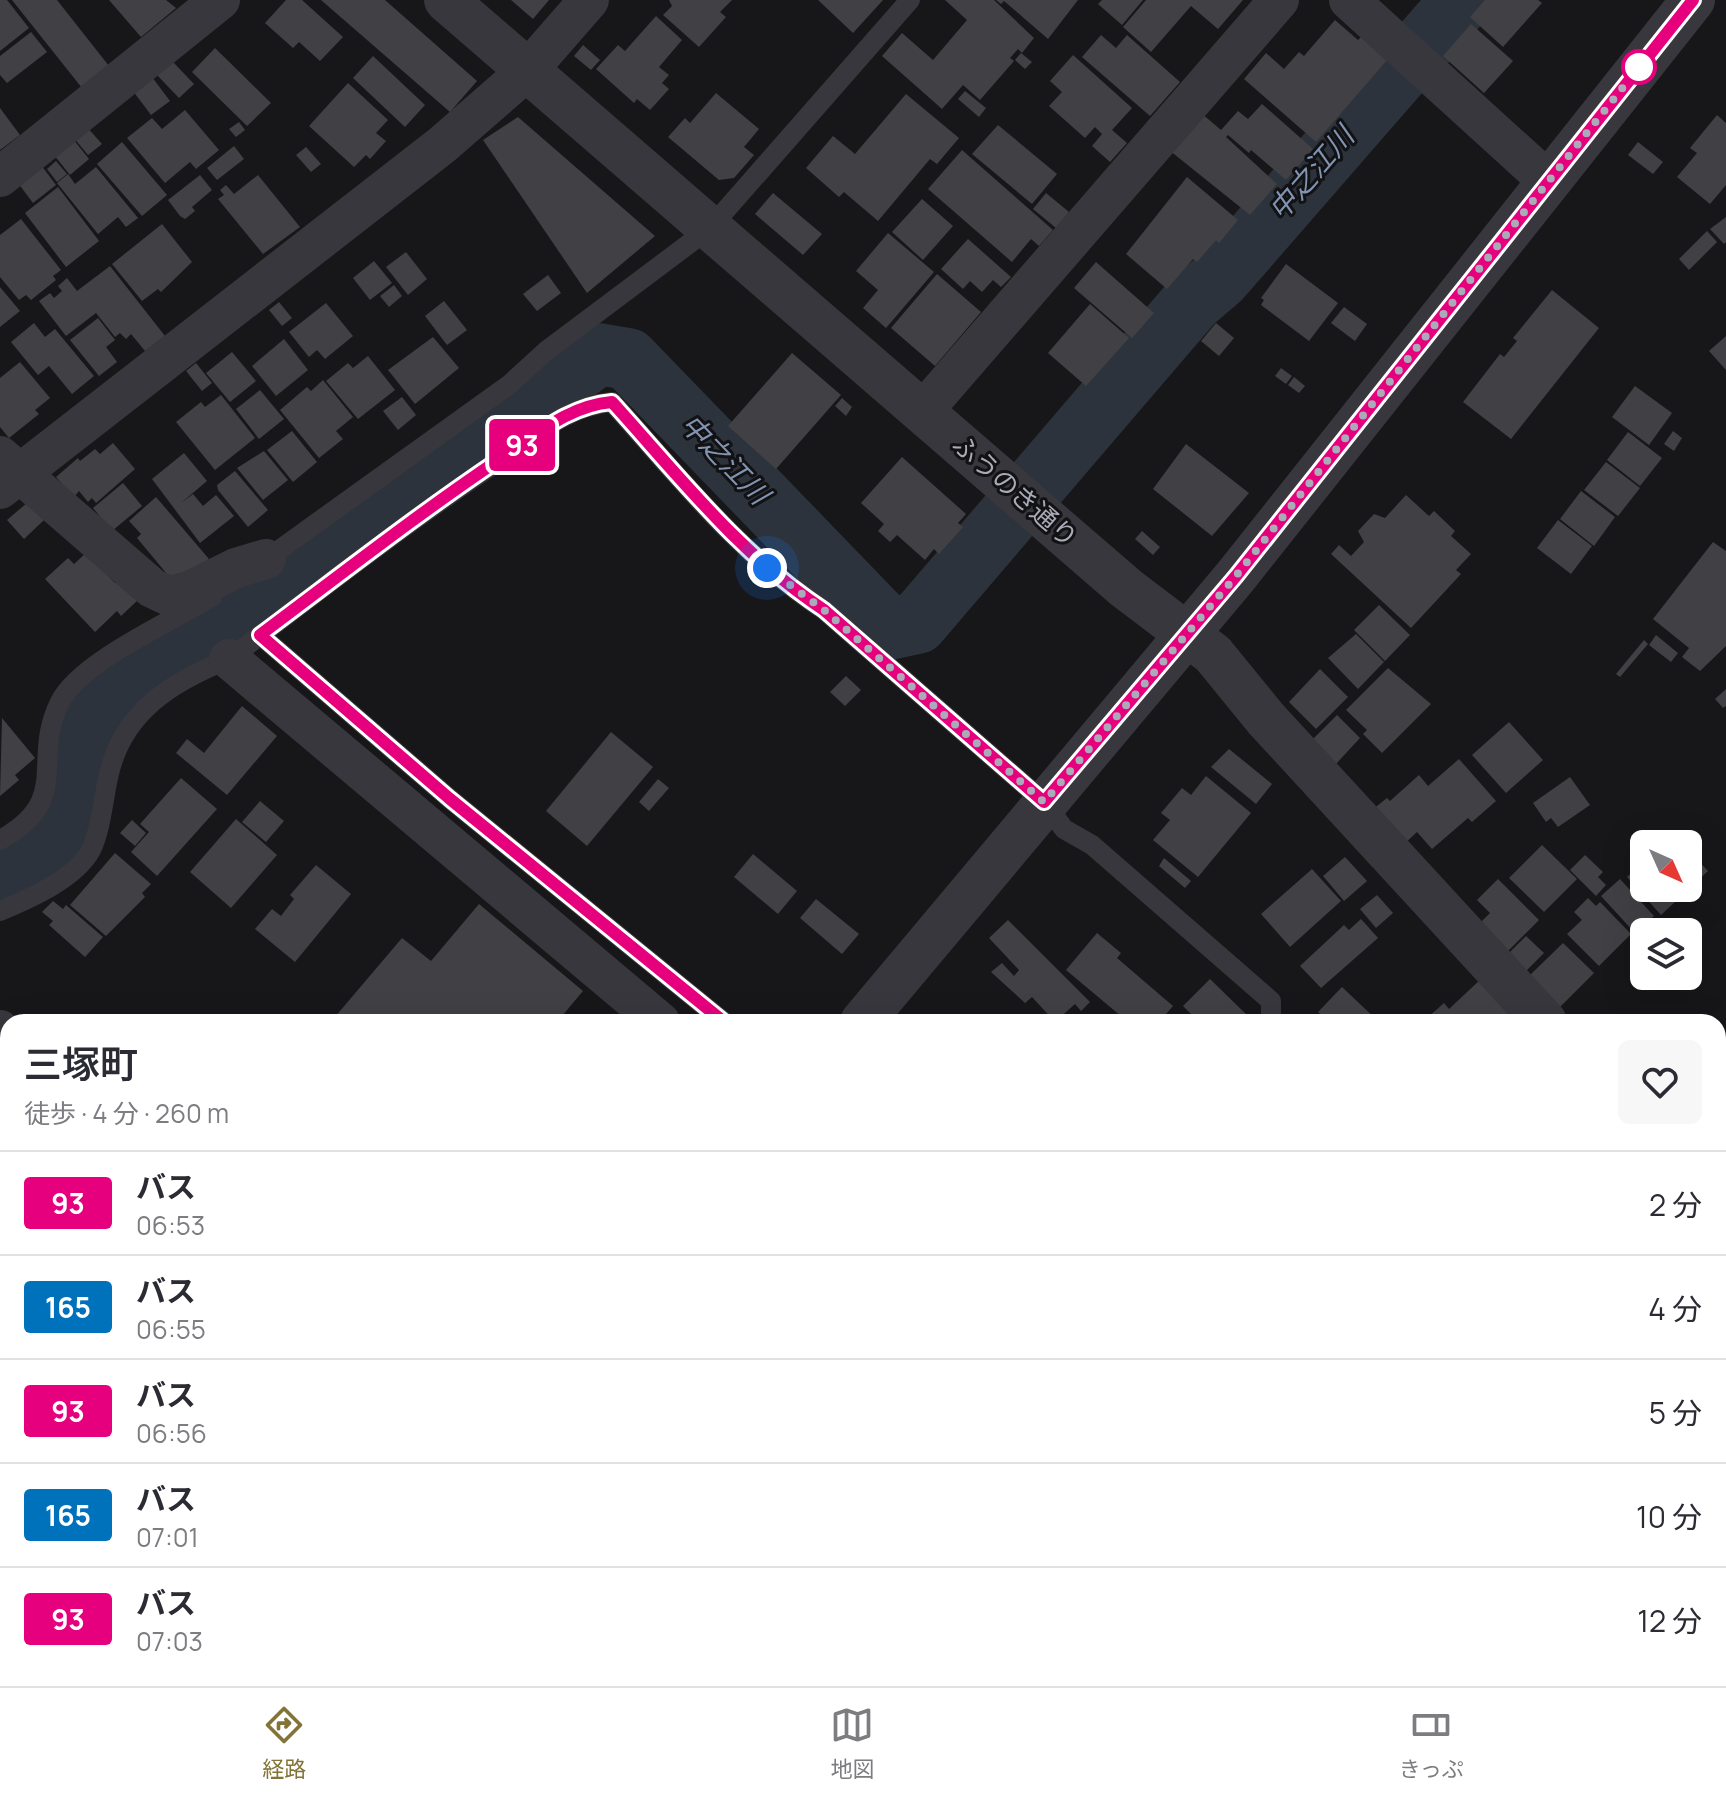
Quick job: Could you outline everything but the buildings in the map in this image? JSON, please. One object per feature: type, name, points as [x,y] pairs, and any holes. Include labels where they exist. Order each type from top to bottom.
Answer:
[{"type":"street","points":[[0,177],[220,0]]},
{"type":"street","name":"ふうのき通り","points":[[446,0],[1022,498],[1213,654],[1266,719],[1538,1014]]},
{"type":"street","points":[[266,559],[236,568],[192,590],[169,596],[152,588],[7,473],[442,145],[528,70],[589,0]]},
{"type":"street","points":[[923,411],[1279,0]]},
{"type":"street","points":[[1349,0],[1547,180]]},
{"type":"street","points":[[869,1014],[1187,635],[1693,0]]},
{"type":"street","points":[[229,659],[651,1014]]},
{"type":"lane","points":[[0,840],[32,820],[44,796],[50,734],[61,700],[92,666],[233,585],[510,384],[546,351],[710,228],[910,0]]},
{"type":"lane","points":[[0,911],[40,894],[90,851],[113,752],[141,709],[196,672],[229,659],[450,493],[554,421],[590,404],[612,402],[742,545],[784,584],[824,610],[1044,802],[1064,829],[1092,845],[1271,1001],[1271,1014]]},
{"type":"lane","points":[[260,635],[450,799],[714,1014]]},
{"type":"waterway","name":"中之江川","points":[[0,878],[39,861],[57,846],[67,828],[73,807],[80,743],[87,723],[100,705],[130,679],[265,594],[497,425],[529,407],[598,354],[628,359],[889,629],[917,623],[1192,302],[1220,278],[1462,0]]},
{"type":"bus line","name":"93","points":[[714,1014],[450,799],[260,635],[450,493],[554,421],[590,404],[612,402],[731,535],[784,584],[824,610],[1044,802],[1236,576],[1547,180],[1693,0]]},
{"type":"route","points":[[767,568],[784,584],[824,610],[1044,802],[1236,576],[1639,67]]}]
